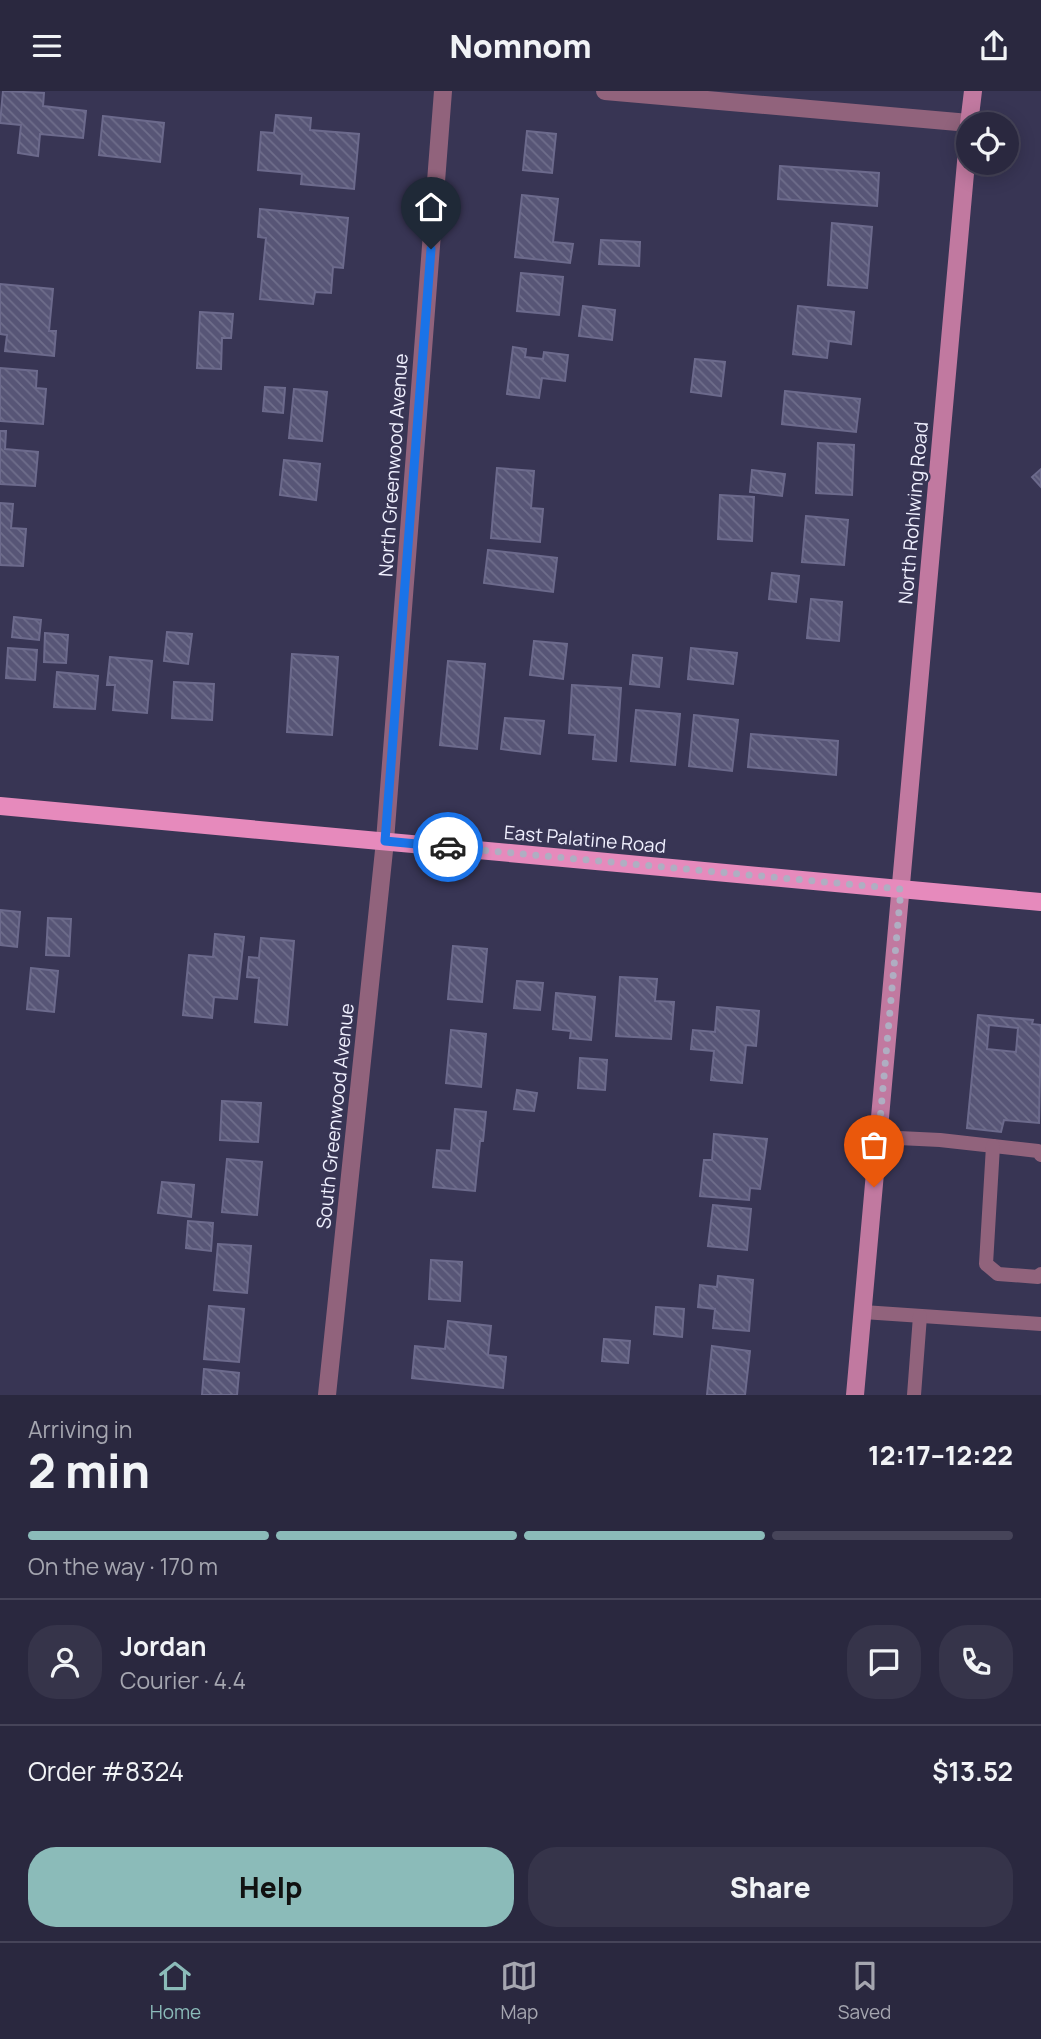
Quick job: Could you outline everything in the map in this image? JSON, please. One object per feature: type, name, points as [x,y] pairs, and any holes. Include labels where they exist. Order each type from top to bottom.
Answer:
[{"type":"main road","name":"East Palatine Road","points":[[0,806],[1041,902]]},
{"type":"street","name":"North Greenwood Avenue","points":[[385,841],[443,91]]},
{"type":"street","points":[[605,91],[956,128]]},
{"type":"street","name":"North Rohlwing Road","points":[[971,112],[973,91]]},
{"type":"street","name":"North Rohlwing Road","points":[[855,1395],[965,175]]},
{"type":"street","name":"South Greenwood Avenue","points":[[327,1395],[385,841]]},
{"type":"lane","points":[[878,1137],[1040,1151]]},
{"type":"lane","points":[[993,1146],[986,1263],[998,1274],[1038,1277],[1041,1274]]},
{"type":"lane","points":[[863,1313],[1041,1324]]},
{"type":"lane","points":[[914,1395],[920,1316]]},
{"type":"building","points":[[3,91],[44,93],[43,106],[86,111],[83,138],[40,134],[38,156],[18,153],[21,125],[0,123]]},
{"type":"building","points":[[276,115],[311,118],[310,130],[359,134],[354,189],[301,184],[302,174],[258,170],[261,132],[274,133]]},
{"type":"building","points":[[103,116],[164,123],[160,162],[99,155]]},
{"type":"building","points":[[527,131],[556,134],[552,173],[523,170]]},
{"type":"building","points":[[780,166],[879,173],[877,206],[778,199]]},
{"type":"building","points":[[522,195],[558,199],[553,242],[573,244],[570,263],[515,257]]},
{"type":"building","points":[[260,209],[348,218],[343,268],[333,267],[331,293],[315,292],[313,304],[260,299],[266,238],[258,237]]},
{"type":"building","points":[[832,223],[872,227],[867,288],[828,285]]},
{"type":"building","points":[[601,240],[640,242],[639,266],[599,264]]},
{"type":"building","points":[[521,273],[563,277],[559,315],[517,311]]},
{"type":"building","points":[[0,284],[53,289],[49,331],[56,331],[54,356],[5,351],[7,335],[0,334]]},
{"type":"building","points":[[583,306],[615,310],[612,340],[579,336]]},
{"type":"building","points":[[798,306],[854,312],[851,344],[829,341],[827,358],[793,354]]},
{"type":"building","points":[[200,312],[233,314],[231,338],[222,338],[221,369],[197,368]]},
{"type":"building","points":[[513,347],[526,349],[525,357],[543,359],[544,352],[568,355],[565,381],[542,378],[539,398],[507,394]]},
{"type":"building","points":[[695,359],[725,362],[721,396],[691,392]]},
{"type":"building","points":[[0,368],[37,371],[36,388],[46,389],[43,424],[0,421]]},
{"type":"building","points":[[265,387],[285,388],[283,413],[263,411]]},
{"type":"building","points":[[294,389],[327,392],[322,441],[289,438]]},
{"type":"building","points":[[785,391],[860,399],[856,432],[782,424]]},
{"type":"building","points":[[0,431],[6,431],[5,449],[38,452],[35,486],[0,484]]},
{"type":"building","points":[[818,443],[854,445],[852,495],[816,493]]},
{"type":"building","points":[[284,460],[320,464],[316,500],[280,495]]},
{"type":"building","points":[[497,468],[534,471],[531,508],[543,509],[540,542],[491,538]]},
{"type":"building","points":[[1041,469],[1041,487],[1032,477]]},
{"type":"building","points":[[752,470],[785,474],[782,496],[750,492]]},
{"type":"building","points":[[720,495],[754,497],[752,541],[718,539]]},
{"type":"building","points":[[0,503],[13,504],[11,528],[26,529],[23,566],[0,565]]},
{"type":"building","points":[[806,516],[848,520],[844,565],[802,562]]},
{"type":"building","points":[[488,550],[557,558],[553,592],[484,583]]},
{"type":"building","points":[[772,573],[799,576],[796,602],[769,599]]},
{"type":"building","points":[[811,599],[842,602],[839,641],[807,638]]},
{"type":"building","points":[[14,617],[41,620],[39,640],[12,637]]},
{"type":"building","points":[[167,632],[192,634],[188,664],[164,661]]},
{"type":"building","points":[[45,633],[68,635],[66,663],[44,662]]},
{"type":"building","points":[[534,641],[567,644],[563,679],[530,675]]},
{"type":"building","points":[[8,648],[37,650],[35,680],[6,678]]},
{"type":"building","points":[[691,648],[737,653],[733,684],[688,679]]},
{"type":"building","points":[[292,654],[338,657],[332,735],[287,732]]},
{"type":"building","points":[[633,655],[662,658],[659,687],[630,684]]},
{"type":"building","points":[[110,657],[152,661],[147,713],[113,710],[115,685],[107,685]]},
{"type":"building","points":[[448,661],[485,664],[477,749],[440,745]]},
{"type":"building","points":[[57,672],[98,676],[95,709],[54,707]]},
{"type":"building","points":[[174,682],[214,684],[212,720],[172,718]]},
{"type":"building","points":[[572,685],[621,688],[616,761],[593,759],[595,735],[569,733]]},
{"type":"building","points":[[636,710],[680,714],[675,765],[631,761]]},
{"type":"building","points":[[694,715],[738,720],[732,771],[689,766]]},
{"type":"building","points":[[505,718],[544,721],[540,754],[501,749]]},
{"type":"building","points":[[751,734],[838,741],[836,775],[748,767]]},
{"type":"building","points":[[0,910],[20,912],[17,947],[0,945]]},
{"type":"building","points":[[48,918],[71,919],[69,956],[46,955]]},
{"type":"building","points":[[215,934],[244,937],[237,999],[214,997],[212,1018],[183,1015],[189,955],[213,957]]},
{"type":"building","points":[[261,938],[294,941],[287,1025],[255,1022],[259,978],[247,977],[249,957],[259,958]]},
{"type":"building","points":[[453,946],[487,949],[482,1002],[448,999]]},
{"type":"building","points":[[31,968],[58,971],[54,1012],[27,1009]]},
{"type":"building","points":[[620,977],[657,979],[655,1001],[674,1002],[671,1039],[616,1036]]},
{"type":"building","points":[[517,981],[543,983],[540,1010],[514,1008]]},
{"type":"building","points":[[556,993],[595,997],[591,1040],[570,1038],[571,1031],[553,1029]]},
{"type":"building","points":[[717,1007],[759,1011],[756,1046],[746,1045],[742,1083],[711,1080],[714,1051],[691,1049],[693,1030],[715,1032]]},
{"type":"building","points":[[978,1015],[1033,1020],[1032,1024],[1041,1025],[1039,1123],[1004,1120],[1001,1132],[967,1128]],"holes":[[[989,1025],[1018,1028],[1016,1052],[987,1049]]]},
{"type":"building","points":[[451,1030],[486,1034],[481,1087],[446,1083]]},
{"type":"building","points":[[580,1058],[607,1060],[605,1090],[578,1088]]},
{"type":"building","points":[[517,1090],[537,1093],[534,1111],[514,1109]]},
{"type":"building","points":[[222,1101],[261,1103],[258,1142],[220,1140]]},
{"type":"building","points":[[455,1109],[486,1112],[475,1191],[433,1187],[437,1150],[451,1151]]},
{"type":"building","points":[[714,1134],[767,1139],[760,1189],[750,1188],[749,1200],[700,1196],[704,1160],[712,1160]]},
{"type":"building","points":[[227,1159],[262,1162],[257,1215],[222,1212]]},
{"type":"building","points":[[162,1182],[194,1185],[191,1217],[158,1213]]},
{"type":"building","points":[[713,1205],[751,1209],[747,1250],[708,1246]]},
{"type":"building","points":[[188,1221],[213,1223],[211,1251],[186,1248]]},
{"type":"building","points":[[218,1244],[251,1246],[247,1293],[214,1290]]},
{"type":"building","points":[[431,1260],[462,1262],[460,1301],[429,1299]]},
{"type":"building","points":[[718,1276],[753,1280],[749,1331],[713,1328],[715,1309],[698,1307],[700,1285],[717,1287]]},
{"type":"building","points":[[209,1306],[244,1309],[239,1362],[204,1359]]},
{"type":"building","points":[[656,1307],[684,1309],[682,1337],[654,1334]]},
{"type":"building","points":[[448,1321],[491,1326],[488,1355],[506,1357],[503,1388],[412,1378],[415,1346],[445,1349]]},
{"type":"building","points":[[604,1339],[630,1341],[628,1363],[602,1361]]},
{"type":"building","points":[[712,1346],[750,1351],[745,1395],[707,1395]]},
{"type":"building","points":[[204,1369],[239,1373],[237,1395],[202,1395]]},
{"type":"way so far","points":[[448,847],[901,889],[874,1187]]},
{"type":"route","points":[[431,249],[385,841],[448,847]]}]
